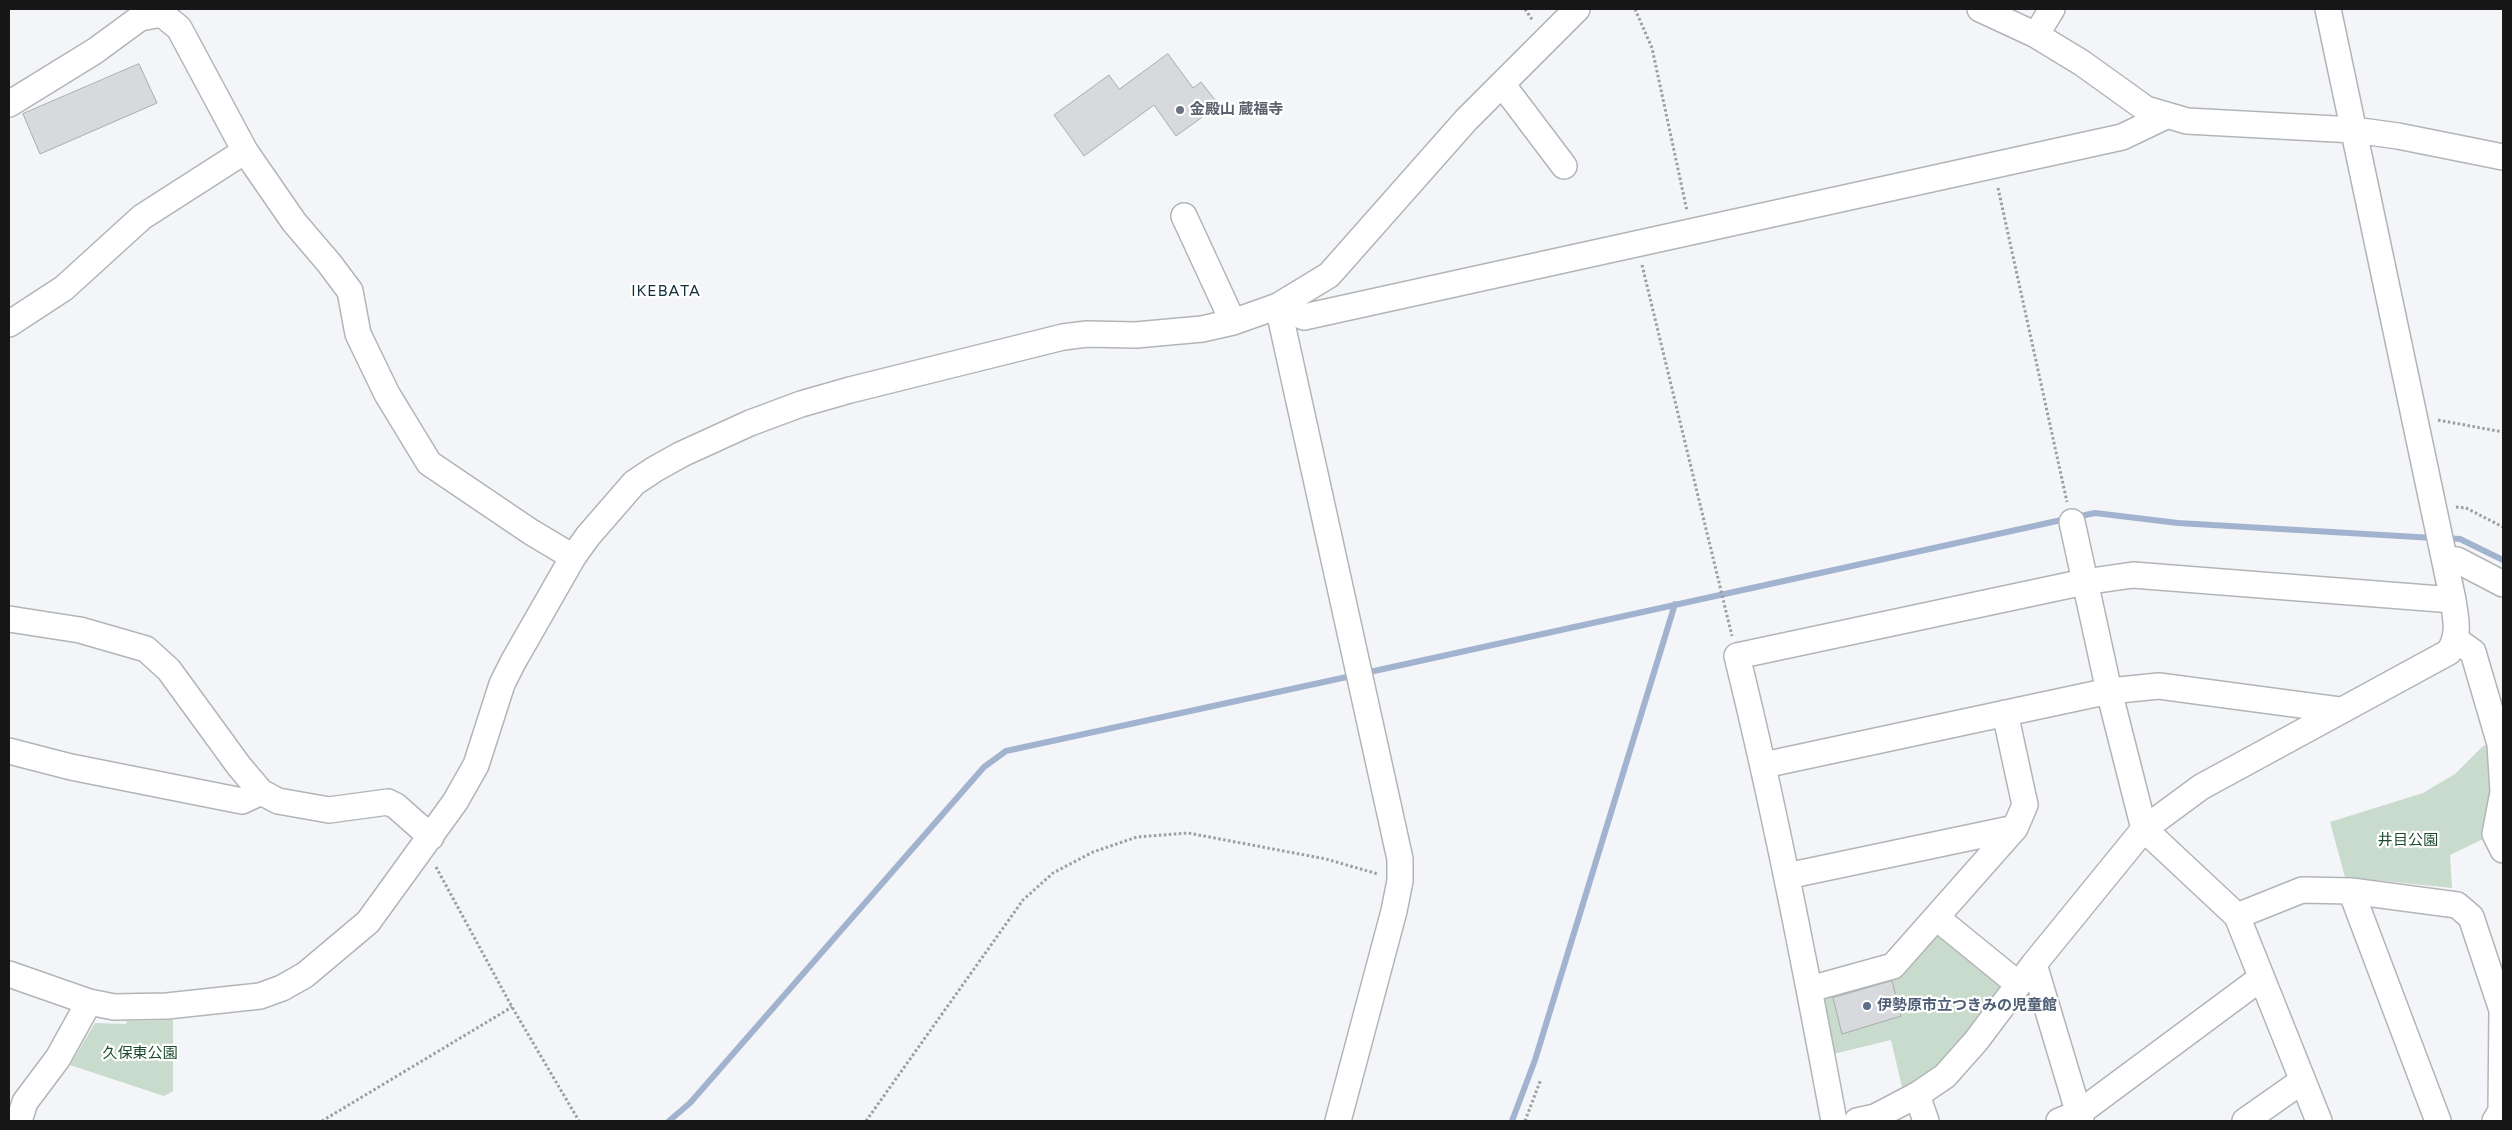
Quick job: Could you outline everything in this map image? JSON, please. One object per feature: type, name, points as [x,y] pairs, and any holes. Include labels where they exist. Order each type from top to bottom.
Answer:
[{"type":"street","points":[[9,974],[89,1002],[114,1007],[167,1006],[233,1001],[260,996],[282,988],[312,970],[368,922],[428,842],[455,802],[476,765],[502,684],[573,557],[615,504],[634,484],[655,469],[750,423],[801,404],[878,382],[1062,337],[1087,334],[1136,335],[1202,329],[1233,322],[1278,306],[1329,275],[1466,120],[1577,9]]},
{"type":"street","points":[[1980,9],[2036,35],[2082,63],[2146,109],[2166,116],[2187,121],[2354,130],[2398,136],[2503,157]]},
{"type":"street","points":[[2036,35],[2052,9]]},
{"type":"street","points":[[1857,1121],[1875,1117],[1917,1095],[1945,1076],[1976,1041],[2018,984],[2144,829],[2201,787],[2339,710],[2449,652],[2456,640],[2458,627],[2453,600],[2328,9]]},
{"type":"street","points":[[9,104],[95,51],[140,18],[162,14],[179,28],[245,151],[294,222],[350,291],[358,334],[387,394],[429,463],[531,532],[573,557]]},
{"type":"street","points":[[1502,84],[1564,166]]},
{"type":"street","points":[[1278,306],[1304,316],[2122,137],[2166,116]]},
{"type":"street","points":[[9,324],[64,288],[142,217],[245,151]]},
{"type":"street","points":[[1184,216],[1233,322]]},
{"type":"street","points":[[1278,306],[1400,859],[1400,880],[1394,911],[1338,1121]]},
{"type":"street","points":[[2072,522],[2109,691],[2144,829],[2237,916],[2319,1121]]},
{"type":"street","points":[[2443,553],[2503,584]]},
{"type":"street","points":[[1834,1121],[1810,990],[1764,765],[1737,656],[2084,582],[2133,575],[2453,600]]},
{"type":"street","points":[[9,620],[80,630],[146,649],[169,670],[239,766],[261,792],[287,804],[328,810],[388,802],[396,806],[428,842]]},
{"type":"street","points":[[2456,640],[2473,652],[2500,744],[2503,792],[2496,834],[2503,850]]},
{"type":"street","points":[[1764,765],[2109,691],[2159,686],[2339,710]]},
{"type":"street","points":[[1810,990],[1893,966],[2015,828],[2025,805],[2006,714]]},
{"type":"street","points":[[9,750],[72,767],[242,802],[261,792]]},
{"type":"street","points":[[1787,876],[2015,828]]},
{"type":"street","points":[[2237,916],[2302,890],[2351,891],[2457,905],[2471,917],[2503,1010],[2501,1111],[2495,1121]]},
{"type":"street","points":[[2351,891],[2438,1121]]},
{"type":"street","points":[[1937,918],[2018,984]]},
{"type":"street","points":[[2034,964],[2073,1119],[2261,978]]},
{"type":"street","points":[[18,1107],[58,1058],[89,1002]]},
{"type":"street","points":[[2245,1121],[2302,1080]]},
{"type":"street","points":[[1917,1095],[1926,1121]]},
{"type":"path","points":[[1526,9],[1532,20]]},
{"type":"path","points":[[1635,9],[1652,48],[1692,231]]},
{"type":"path","points":[[1993,165],[2072,522]]},
{"type":"path","points":[[1637,243],[1737,656]]},
{"type":"path","points":[[2415,416],[2503,432]]},
{"type":"path","points":[[2434,508],[2466,508],[2503,527]]},
{"type":"path","points":[[866,1121],[1023,900],[1053,872],[1093,852],[1137,837],[1188,833],[1326,859],[1400,880]]},
{"type":"path","points":[[428,842],[512,1007],[579,1121]]},
{"type":"path","points":[[322,1121],[512,1007]]},
{"type":"path","points":[[1524,1121],[1541,1079]]},
{"type":"green space","name":"井目公園","points":[[2496,743],[2497,801],[2483,839],[2450,855],[2452,888],[2345,877],[2330,822],[2423,793],[2455,774],[2483,746]]},
{"type":"green space","points":[[1932,930],[2006,987],[1933,1073],[1902,1087],[1891,1040],[1829,1055],[1821,993]]},
{"type":"green space","name":"久保東公園","points":[[173,1020],[173,1091],[164,1096],[70,1065],[95,1023],[126,1024],[127,1021]]},
{"type":"building","points":[[1168,54],[1193,88],[1201,82],[1219,105],[1176,136],[1154,105],[1084,156],[1054,115],[1109,75],[1119,89]]},
{"type":"building","points":[[139,64],[157,103],[40,154],[23,114]]},
{"type":"building","name":"伊勢原市立つきみの児童館","points":[[1892,981],[1901,1016],[1842,1034],[1833,998]]},
{"type":"waterway","points":[[2076,517],[2095,513],[2178,523],[2434,538]]},
{"type":"waterway","points":[[1365,673],[2066,519]]},
{"type":"waterway","points":[[2444,538],[2460,539],[2503,560]]},
{"type":"waterway","points":[[1512,1121],[1535,1060],[1675,604]]},
{"type":"waterway","points":[[669,1121],[690,1103],[984,767],[1006,751],[1356,675]]},
{"type":"place","name":"金殿山 蔵福寺","points":[[1180,110]]},
{"type":"place","name":"伊勢原市立つきみの児童館","points":[[1867,1006]]},
{"type":"district","name":"IKEBATA","points":[[666,291]]}]
